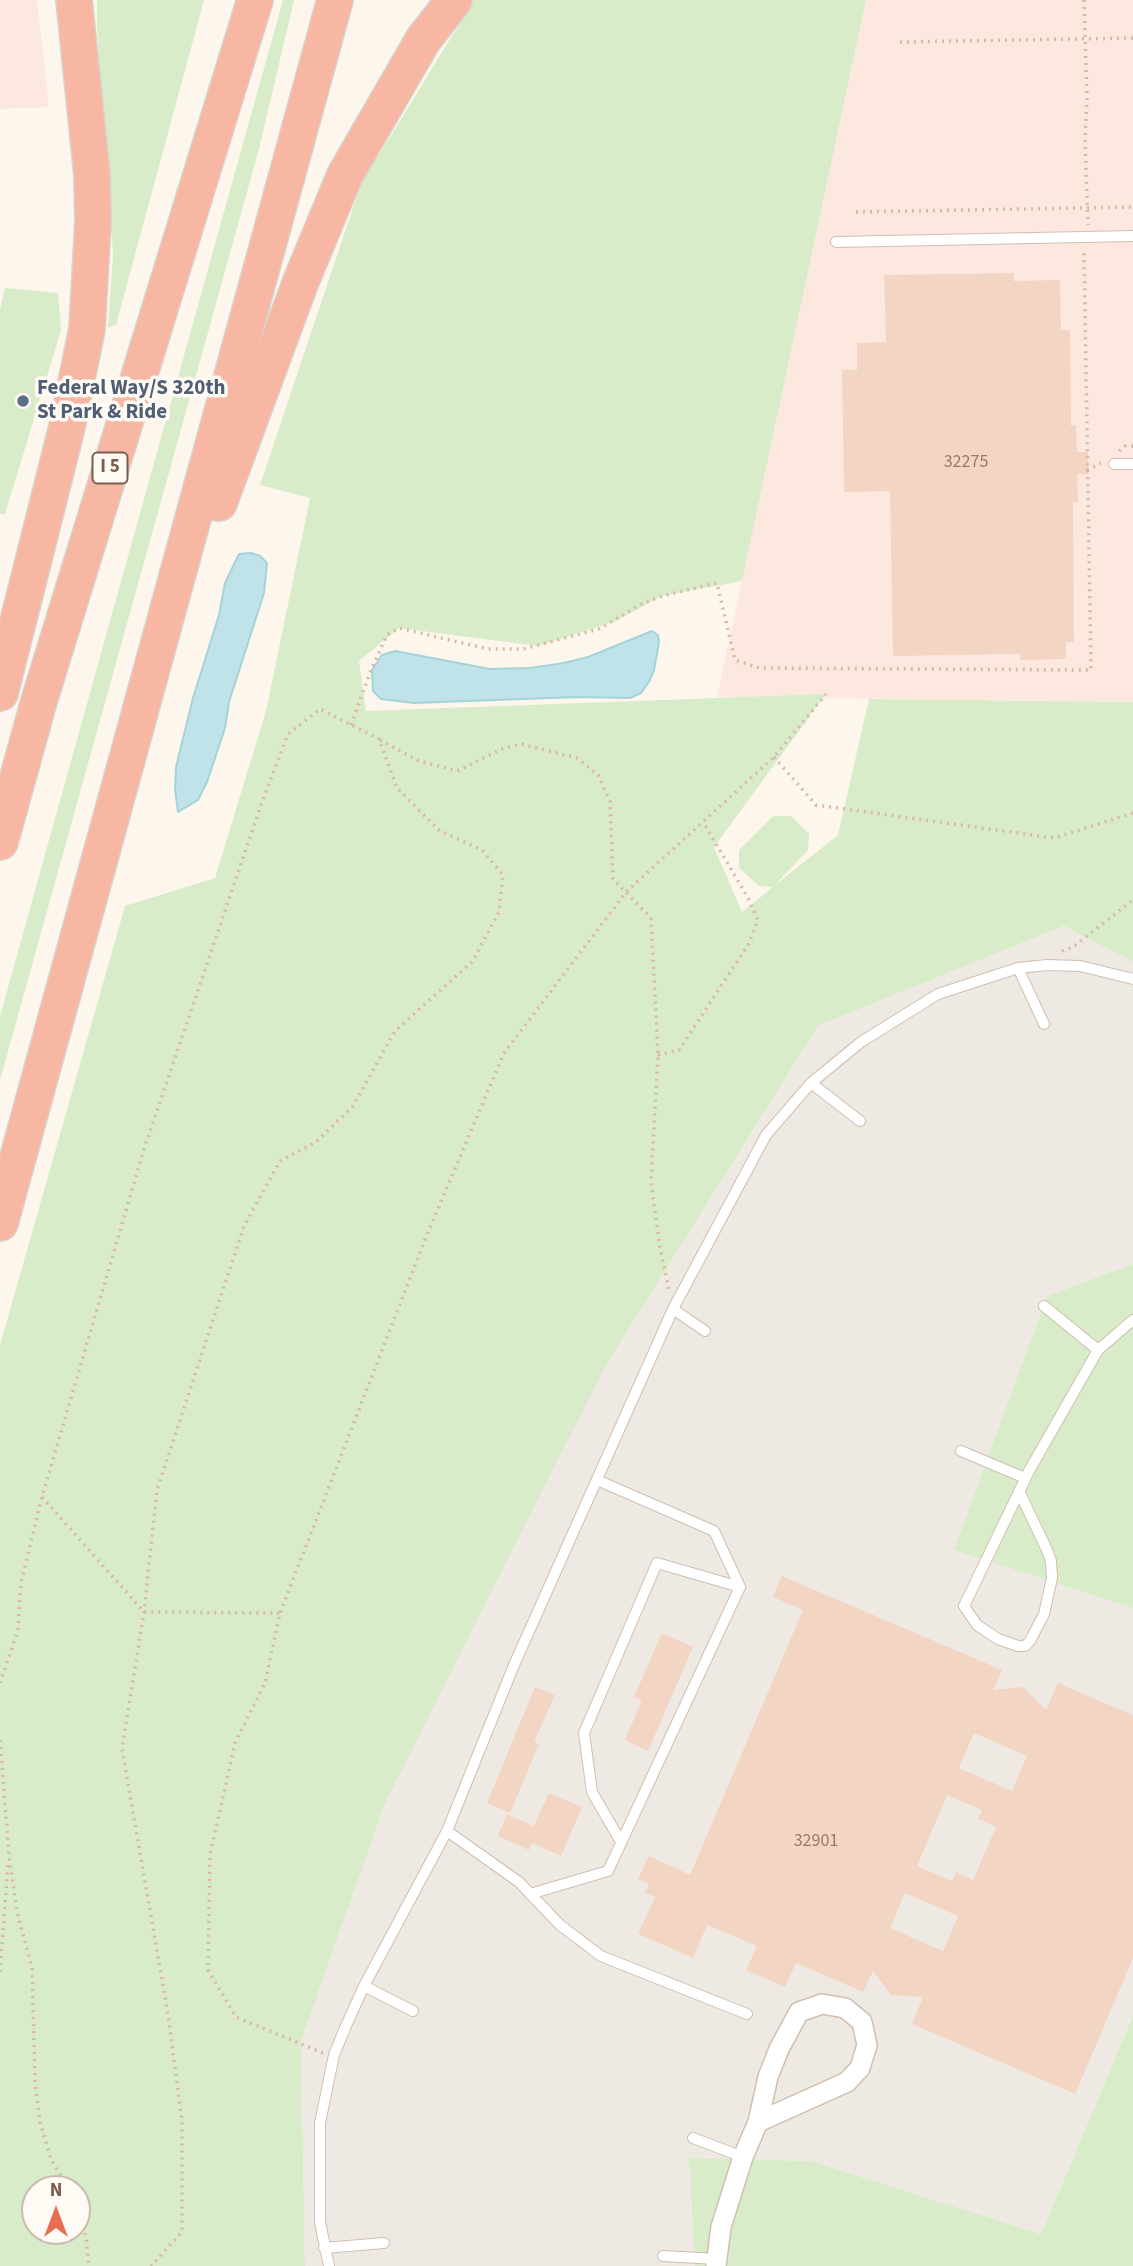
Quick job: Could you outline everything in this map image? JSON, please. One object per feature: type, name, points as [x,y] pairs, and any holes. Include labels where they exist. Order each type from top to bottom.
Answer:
[{"type":"highway","points":[[0,693],[67,426],[87,329],[93,222],[92,175],[74,0]]},
{"type":"highway","name":"I 5","points":[[0,842],[39,701],[224,95],[246,0]]},
{"type":"highway","points":[[224,95],[255,0]]},
{"type":"highway","points":[[0,1223],[333,0]]},
{"type":"highway","points":[[140,716],[301,281],[345,175],[423,40],[454,0]]},
{"type":"street","points":[[716,2263],[721,2227],[743,2157],[758,2122],[768,2077],[779,2049],[799,2012],[822,2004],[845,2008],[862,2022],[867,2045],[860,2068],[847,2082],[758,2122]]},
{"type":"lane","points":[[836,242],[1133,236]]},
{"type":"lane","points":[[1114,464],[1133,464]]},
{"type":"lane","points":[[328,2266],[320,2222],[319,2135],[334,2056],[364,1986],[447,1830],[514,1665],[673,1310],[766,1135],[811,1083],[861,1042],[939,994],[1018,968],[1047,965],[1080,967],[1133,979]]},
{"type":"lane","points":[[1018,968],[1044,1024]]},
{"type":"lane","points":[[811,1083],[860,1121]]},
{"type":"lane","points":[[1044,1306],[1098,1350]]},
{"type":"lane","points":[[673,1310],[705,1331]]},
{"type":"lane","points":[[1019,1491],[1047,1550],[1052,1578],[1044,1614],[1025,1646],[998,1639],[977,1625],[964,1606],[1025,1478],[1098,1350],[1133,1320]]},
{"type":"lane","points":[[961,1451],[1025,1478]]},
{"type":"lane","points":[[530,1894],[608,1871],[740,1587],[714,1531],[597,1480]]},
{"type":"lane","points":[[621,1842],[592,1792],[584,1733],[657,1563],[740,1587]]},
{"type":"lane","points":[[447,1830],[519,1882],[560,1925],[601,1956],[747,2014]]},
{"type":"lane","points":[[364,1986],[413,2011]]},
{"type":"lane","points":[[693,2138],[743,2157]]},
{"type":"lane","points":[[324,2248],[384,2243]]},
{"type":"lane","points":[[663,2256],[716,2263]]},
{"type":"path","points":[[351,725],[387,635],[399,628],[488,649],[523,649],[599,629],[643,603],[717,583],[735,660],[760,668],[1091,670],[1084,262],[1089,208],[1085,139],[1087,99],[1084,0]]},
{"type":"path","points":[[900,42],[1133,38]]},
{"type":"path","points":[[856,212],[1133,206]]},
{"type":"path","points":[[334,2056],[314,2051],[236,2017],[208,1970],[210,1855],[235,1743],[265,1683],[280,1613],[426,1237],[504,1053],[627,891],[774,757],[826,694]]},
{"type":"path","points":[[0,1683],[18,1630],[21,1583],[42,1497],[144,1149],[261,805],[288,734],[320,709],[419,761],[457,771],[502,749],[521,744],[577,758],[598,775],[610,801],[613,879],[651,918],[658,1055],[651,1182],[660,1248],[673,1310]]},
{"type":"path","points":[[151,2266],[181,2232],[181,2121],[166,2002],[122,1749],[144,1612],[157,1490],[244,1226],[280,1161],[316,1142],[353,1106],[395,1031],[471,962],[499,912],[503,875],[482,850],[440,831],[397,788],[379,739]]},
{"type":"path","points":[[774,757],[816,805],[1054,838],[1133,813]]},
{"type":"path","points":[[658,1055],[679,1050],[748,945],[758,920],[747,896],[703,822]]},
{"type":"path","points":[[1018,968],[1073,947],[1133,900]]},
{"type":"path","points":[[42,1497],[144,1612],[280,1613]]},
{"type":"path","points":[[0,1740],[9,1855],[17,1912],[32,1968],[35,2082],[40,2122],[51,2159],[60,2175]]},
{"type":"path","points":[[0,1972],[9,1855]]},
{"type":"path","points":[[87,2245],[89,2266]]},
{"type":"shaded area","points":[[0,0],[37,0],[49,107],[0,109]]},
{"type":"shaded area","points":[[866,0],[1133,0],[1133,702],[717,697]]},
{"type":"shaded area","points":[[1064,926],[1133,962],[1133,1264],[1047,1296],[955,1550],[1133,1608],[1133,2016],[1041,2234],[811,2161],[689,2159],[695,2266],[305,2266],[301,2041],[385,1804],[605,1367],[820,1024]]},
{"type":"green space","points":[[97,0],[204,0],[116,325],[108,328],[113,255]]},
{"type":"green space","points":[[283,0],[294,0],[259,149],[0,1080],[0,1016]]},
{"type":"green space","points":[[474,0],[866,0],[742,581],[662,596],[614,622],[538,646],[399,628],[359,661],[366,711],[826,694],[714,847],[742,912],[773,887],[759,886],[739,868],[739,850],[773,816],[791,816],[809,834],[808,850],[774,886],[838,835],[869,699],[1133,702],[1133,962],[1064,926],[819,1025],[605,1367],[385,1804],[301,2041],[305,2266],[0,2266],[0,1345],[125,906],[215,878],[266,711],[310,498],[260,485],[361,184]]},
{"type":"green space","points":[[5,288],[58,293],[61,330],[5,514],[0,514],[0,309]]},
{"type":"green space","points":[[1133,1264],[1133,1608],[954,1550],[1047,1296]]},
{"type":"green space","points":[[1133,2016],[1133,2266],[695,2266],[689,2158],[811,2161],[1041,2234]]},
{"type":"water","points":[[251,553],[260,556],[267,563],[264,593],[207,782],[198,800],[178,812],[176,767],[193,698],[219,615],[225,583],[239,554]]},
{"type":"water","points":[[652,631],[658,635],[659,642],[654,670],[641,693],[630,698],[578,697],[414,703],[381,699],[373,691],[372,670],[382,655],[395,651],[490,669],[530,668],[588,657]]},
{"type":"building","points":[[1014,273],[1014,281],[1060,280],[1061,330],[1070,330],[1071,426],[1076,425],[1077,452],[1088,452],[1088,474],[1077,474],[1078,502],[1073,502],[1074,642],[1066,642],[1066,659],[1020,660],[1020,654],[893,656],[890,491],[844,492],[842,370],[857,370],[857,343],[886,342],[884,275]]},
{"type":"building","points":[[782,1576],[1002,1670],[993,1690],[1023,1687],[1046,1710],[1058,1683],[1133,1715],[1133,1958],[1075,2094],[912,2024],[923,1997],[891,1995],[873,1971],[863,1992],[796,1963],[785,1987],[746,1970],[757,1946],[707,1925],[693,1958],[638,1934],[655,1897],[645,1893],[649,1884],[638,1879],[649,1856],[690,1875],[803,1610],[773,1597]],"holes":[[[974,1733],[1027,1756],[1012,1791],[959,1768]],[[947,1795],[982,1810],[978,1819],[996,1827],[973,1880],[956,1872],[952,1881],[917,1866]],[[905,1893],[958,1916],[943,1951],[890,1928]]]},
{"type":"building","points":[[662,1633],[693,1647],[648,1751],[625,1740],[642,1700],[634,1697]]},
{"type":"building","points":[[535,1687],[555,1695],[534,1742],[539,1744],[510,1813],[487,1803]]},
{"type":"building","points":[[549,1793],[582,1807],[561,1856],[532,1843],[529,1850],[498,1836],[507,1814],[534,1826]]},
{"type":"place","name":"Federal Way/S 320th St Park & Ride","points":[[23,401]]}]
